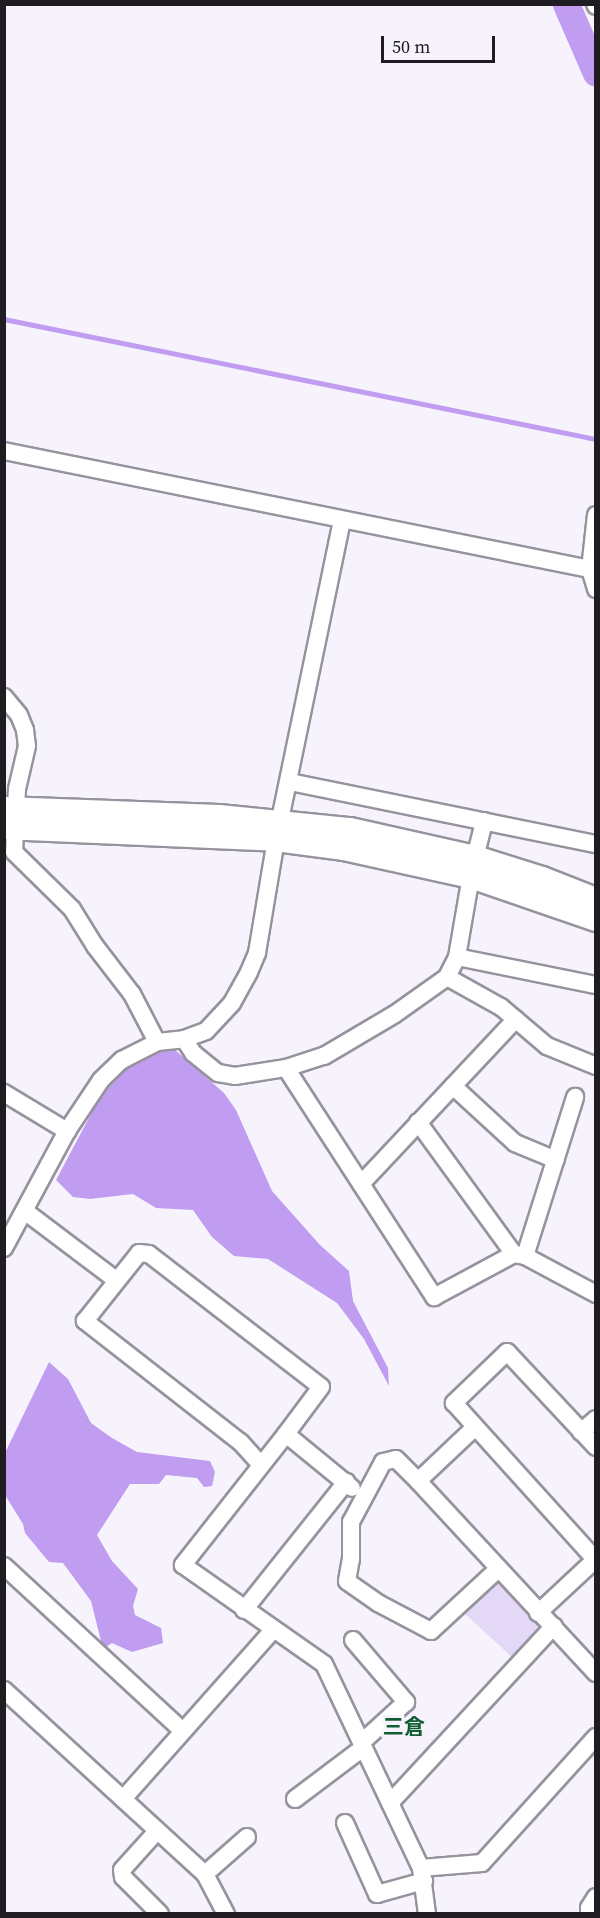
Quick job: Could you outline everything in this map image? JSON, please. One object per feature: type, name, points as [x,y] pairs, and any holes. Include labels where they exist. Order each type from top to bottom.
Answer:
[{"type":"street","points":[[4,451],[590,569]]},
{"type":"street","points":[[596,515],[590,569],[596,589]]},
{"type":"street","points":[[4,1248],[26,1212],[67,1131],[101,1080],[122,1060],[157,1042],[184,1039],[206,1031],[232,1003],[249,972],[257,953],[278,830],[290,782],[342,520]]},
{"type":"street","points":[[4,697],[19,715],[25,730],[27,746],[10,818],[14,852],[72,909],[95,946],[132,994],[157,1042]]},
{"type":"street","points":[[290,782],[596,844]]},
{"type":"street","points":[[10,818],[278,830],[387,856],[542,879],[596,900]]},
{"type":"street","points":[[184,1039],[193,1053],[218,1072],[235,1076],[286,1068],[324,1056],[395,1014],[447,977],[457,957],[473,867],[484,821]]},
{"type":"street","points":[[473,867],[596,919]]},
{"type":"street","points":[[457,957],[596,985]]},
{"type":"street","points":[[447,977],[501,1007],[547,1046],[596,1066]]},
{"type":"street","points":[[361,1184],[516,1019]]},
{"type":"street","points":[[286,1068],[434,1297],[520,1255],[556,1160],[575,1096]]},
{"type":"street","points":[[453,1086],[514,1143],[556,1160]]},
{"type":"street","points":[[4,1093],[67,1131]]},
{"type":"street","points":[[418,1122],[520,1255],[594,1288]]},
{"type":"street","points":[[26,1212],[116,1280]]},
{"type":"street","points":[[261,1465],[240,1442],[85,1321],[139,1253],[149,1254],[321,1387],[286,1434],[183,1565],[324,1664],[422,1874],[427,1914]]},
{"type":"street","points":[[538,1612],[595,1559],[474,1428],[454,1403],[507,1352],[596,1447]]},
{"type":"street","points":[[581,1432],[596,1419]]},
{"type":"street","points":[[418,1481],[474,1428]]},
{"type":"street","points":[[286,1434],[362,1497]]},
{"type":"street","points":[[497,1570],[432,1631],[378,1602],[347,1581],[351,1560],[351,1522],[362,1497],[383,1462],[396,1459],[497,1570],[554,1626],[596,1673]]},
{"type":"street","points":[[244,1610],[346,1482]]},
{"type":"street","points":[[4,1566],[183,1731]]},
{"type":"street","points":[[390,1803],[554,1626]]},
{"type":"street","points":[[123,1799],[273,1630]]},
{"type":"street","points":[[295,1799],[363,1747],[406,1702],[353,1640]]},
{"type":"street","points":[[4,1690],[205,1874],[226,1914]]},
{"type":"street","points":[[345,1823],[377,1893],[422,1874],[482,1863],[596,1737]]},
{"type":"street","points":[[157,1831],[122,1870],[123,1878],[160,1914]]},
{"type":"street","points":[[205,1874],[247,1837]]},
{"type":"street","points":[[589,1914],[589,1908],[596,1897]]},
{"type":"shaded area","points":[[174,1049],[224,1093],[236,1110],[272,1191],[320,1245],[349,1271],[353,1301],[388,1368],[389,1386],[364,1339],[337,1303],[268,1259],[234,1256],[212,1237],[193,1210],[156,1208],[133,1194],[90,1199],[73,1197],[56,1180],[100,1097],[128,1067],[155,1053]]},
{"type":"shaded area","points":[[49,1362],[68,1379],[91,1423],[112,1438],[137,1452],[210,1461],[215,1472],[212,1486],[204,1487],[197,1478],[166,1475],[159,1484],[130,1484],[97,1535],[112,1561],[138,1589],[133,1606],[135,1615],[161,1628],[163,1643],[132,1652],[112,1643],[103,1649],[91,1601],[63,1563],[49,1562],[25,1533],[23,1524],[5,1495],[4,1455]]},
{"type":"shaded area","points":[[502,1580],[543,1626],[542,1632],[514,1659],[463,1612],[494,1582]]},
{"type":"waterway","points":[[566,4],[596,73]]},
{"type":"waterway","points":[[4,319],[596,439]]},
{"type":"district","name":"三倉","points":[[404,1727]]}]
